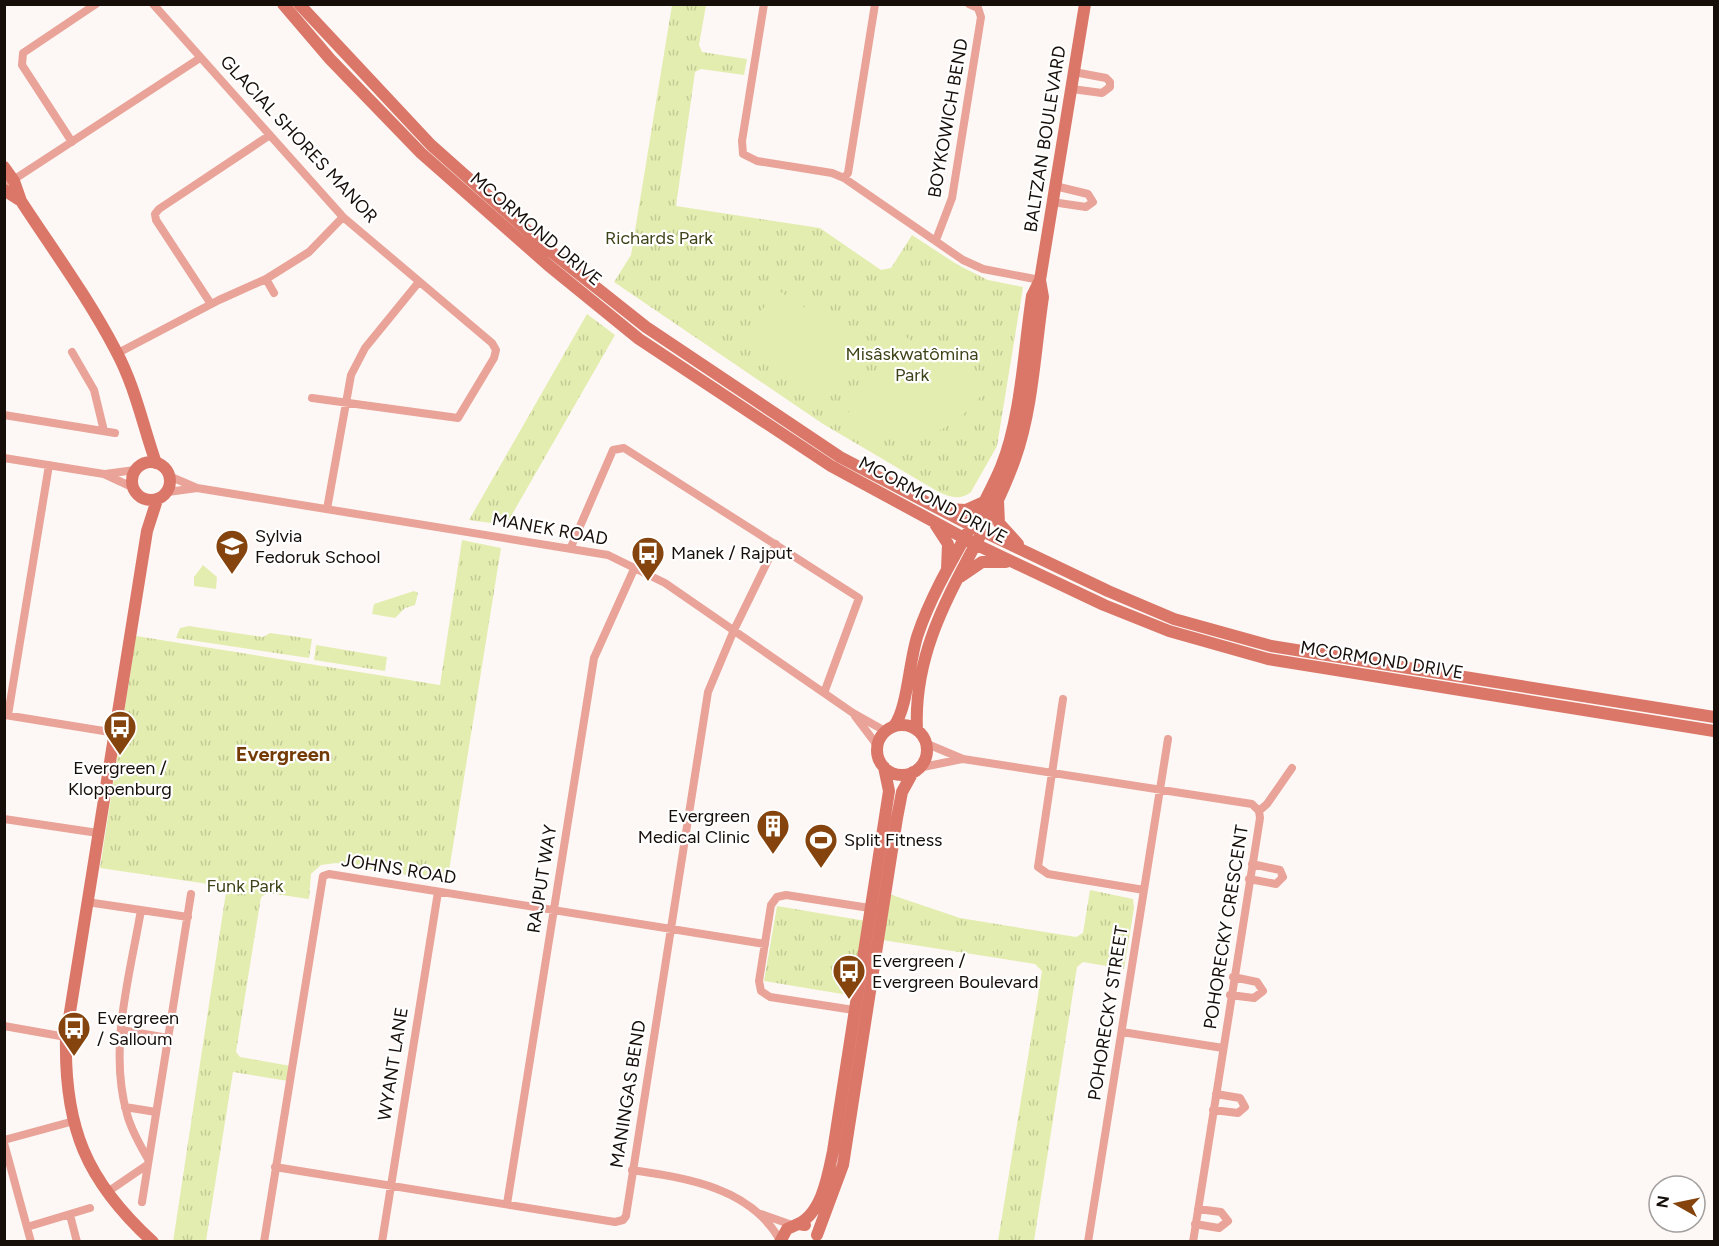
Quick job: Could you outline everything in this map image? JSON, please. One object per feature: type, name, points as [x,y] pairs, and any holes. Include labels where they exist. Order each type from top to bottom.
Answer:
[{"type":"street","points":[[72,142],[22,65],[21,59],[23,53],[96,4]]},
{"type":"street","points":[[153,4],[200,58]]},
{"type":"street","name":"MCORMOND DRIVE","points":[[283,4],[330,59],[421,153],[548,265],[639,339],[831,466],[970,541],[1016,564],[1169,631],[1268,659],[1714,731]]},
{"type":"street","name":"MCORMOND DRIVE","points":[[299,4],[431,145],[549,250],[646,327],[840,457],[1030,555],[1174,619],[1271,646],[1714,717]]},
{"type":"street","points":[[764,4],[742,141],[743,154],[757,161],[832,173],[844,178],[963,260],[983,269],[1040,280]]},
{"type":"street","points":[[844,178],[848,173],[875,4]]},
{"type":"street","name":"BOYKOWICH BEND","points":[[936,240],[952,198],[981,17],[978,8],[969,4]]},
{"type":"street","name":"BALTZAN BOULEVARD","points":[[950,578],[977,528],[998,498],[1015,459],[1024,426],[1042,297],[1040,280],[1085,4]]},
{"type":"street","name":"GLACIAL SHORES MANOR","points":[[8,186],[200,58],[343,217],[418,283],[492,343],[496,350],[458,418],[344,402]]},
{"type":"street","points":[[1072,89],[1102,93],[1110,87],[1110,82],[1106,78],[1074,72]]},
{"type":"street","points":[[211,304],[156,220],[155,214],[159,209],[270,135]]},
{"type":"street","points":[[4,167],[8,186],[21,201],[118,353],[141,410],[145,435],[156,463],[165,468],[169,476],[168,492],[157,500],[147,531],[66,1037],[65,1070],[74,1121],[83,1150],[106,1193],[131,1222],[153,1242]]},
{"type":"street","points":[[1052,202],[1086,207],[1093,202],[1088,194],[1055,186]]},
{"type":"street","points":[[118,353],[211,304],[266,279],[309,252],[343,217]]},
{"type":"street","points":[[266,279],[274,293]]},
{"type":"street","name":"BALTZAN BOULEVARD","points":[[977,528],[984,502],[1001,466],[1009,440],[1032,296],[1040,280]]},
{"type":"street","points":[[327,509],[344,402],[351,375],[365,348],[418,283]]},
{"type":"street","points":[[72,352],[94,390],[104,431]]},
{"type":"street","points":[[312,398],[344,402]]},
{"type":"street","points":[[4,415],[115,433]]},
{"type":"street","points":[[145,435],[136,492],[147,531]]},
{"type":"street","points":[[571,547],[613,450],[619,447],[859,598],[824,693]]},
{"type":"street","points":[[4,458],[104,474],[136,492],[157,500]]},
{"type":"street","points":[[104,474],[156,463]]},
{"type":"street","points":[[48,465],[6,715],[116,733]]},
{"type":"street","name":"MANEK ROAD","points":[[169,476],[197,488],[571,547],[608,555],[665,583],[853,713],[889,729]]},
{"type":"street","name":"MANEK ROAD","points":[[168,492],[197,488]]},
{"type":"street","points":[[998,498],[997,516],[1003,530],[1030,555]]},
{"type":"street","points":[[940,508],[966,510],[984,502]]},
{"type":"street","points":[[917,730],[917,690],[923,659],[950,578],[948,544],[940,529],[928,517]]},
{"type":"street","name":"MANINGAS BEND","points":[[275,1167],[615,1222],[623,1220],[626,1216],[672,928],[704,710],[713,677],[776,544]]},
{"type":"street","points":[[755,1212],[780,1241],[783,1234],[795,1225],[806,1221],[830,1169],[860,1011],[876,909],[889,791],[884,767],[877,753],[877,745],[900,716],[918,634],[950,578],[982,562],[994,560],[1016,564]]},
{"type":"street","name":"RAJPUT WAY","points":[[507,1204],[594,658],[635,567]]},
{"type":"street","points":[[1064,699],[1038,860],[1040,870],[1055,876],[1144,890]]},
{"type":"street","name":"MANEK ROAD","points":[[853,713],[877,745]]},
{"type":"street","points":[[876,909],[902,792],[925,756],[926,743],[917,730],[910,726],[889,729]]},
{"type":"street","name":"POHORECKY STREET","points":[[1088,1242],[1168,739]]},
{"type":"street","name":"POHORECKY CRESCENT","points":[[926,743],[963,759],[1252,804],[1259,811],[1193,1242]]},
{"type":"street","name":"POHORECKY CRESCENT","points":[[916,770],[963,759]]},
{"type":"street","points":[[884,767],[898,774],[916,770]]},
{"type":"street","points":[[1259,811],[1267,804],[1292,768]]},
{"type":"street","points":[[4,819],[98,833]]},
{"type":"street","points":[[1249,879],[1276,884],[1283,877],[1280,870],[1252,864]]},
{"type":"street","name":"JOHNS ROAD","points":[[264,1242],[323,876],[329,874],[765,944]]},
{"type":"street","name":"WYANT LANE","points":[[382,1242],[438,892]]},
{"type":"street","points":[[142,1202],[192,894]]},
{"type":"street","points":[[860,1011],[765,994],[759,981],[771,905],[781,896],[876,909]]},
{"type":"street","points":[[87,902],[188,917]]},
{"type":"street","points":[[141,910],[121,1030],[120,1078],[125,1107],[148,1162]]},
{"type":"street","points":[[1230,994],[1254,998],[1263,991],[1257,982],[1233,977]]},
{"type":"street","points":[[818,1238],[843,1165],[860,1011]]},
{"type":"street","points":[[4,1026],[66,1037]]},
{"type":"street","points":[[121,1030],[168,1038]]},
{"type":"street","points":[[1122,1032],[1222,1048]]},
{"type":"street","points":[[1213,1110],[1239,1113],[1245,1107],[1240,1098],[1216,1094]]},
{"type":"street","points":[[125,1107],[156,1112]]},
{"type":"street","points":[[31,1242],[4,1141],[74,1121]]},
{"type":"street","points":[[106,1193],[148,1162]]},
{"type":"street","points":[[632,1170],[702,1182],[735,1197],[755,1212],[779,1223],[809,1227],[818,1238]]},
{"type":"street","points":[[27,1227],[90,1208]]},
{"type":"street","points":[[1195,1224],[1219,1228],[1228,1221],[1221,1212],[1198,1209]]},
{"type":"street","points":[[69,1215],[77,1242]]},
{"type":"green space","name":"Misâskwatômina Park","points":[[672,5],[706,5],[699,45],[702,52],[747,59],[744,75],[701,69],[695,72],[676,206],[820,228],[881,270],[891,268],[912,235],[958,265],[988,280],[1023,287],[997,446],[971,492],[967,495],[954,497],[937,491],[823,424],[614,282],[631,255]]},
{"type":"green space","points":[[776,289],[863,346],[829,398],[742,341]]},
{"type":"green space","points":[[587,314],[615,335],[506,525],[469,520]]},
{"type":"green space","points":[[904,336],[986,389],[972,406],[940,430],[922,437],[903,440],[883,439],[863,432],[843,421],[897,337]]},
{"type":"green space","name":"Funk Park","points":[[462,540],[501,548],[448,877],[443,881],[336,863],[321,865],[311,874],[309,899],[268,893],[261,897],[236,1052],[240,1057],[291,1066],[288,1081],[233,1072],[206,1241],[173,1242],[226,892],[222,886],[100,868],[136,636],[440,685]]},
{"type":"green space","points":[[203,565],[217,577],[216,589],[194,586],[194,577]]},
{"type":"green space","points":[[414,591],[418,593],[415,605],[405,608],[395,618],[372,614],[374,604]]},
{"type":"green space","points":[[189,626],[263,637],[270,633],[312,639],[309,658],[176,638],[180,628]]},
{"type":"green space","points":[[316,645],[387,657],[385,671],[314,660]]},
{"type":"green space","points":[[1090,890],[1133,899],[1134,908],[1124,969],[1083,962],[1077,967],[1034,1241],[998,1241],[1042,971],[1035,964],[882,940],[889,894],[960,918],[1076,937],[1083,933]]},
{"type":"green space","points":[[777,906],[866,921],[854,996],[764,981]]},
{"type":"place","name":"Sylvia Fedoruk School","points":[[232,575]]},
{"type":"place","name":"Manek / Rajput","points":[[648,582]]},
{"type":"place","name":"Evergreen / Kloppenburg","points":[[120,756]]},
{"type":"place","name":"Evergreen Medical Clinic","points":[[773,855]]},
{"type":"place","name":"Split Fitness","points":[[821,869]]},
{"type":"place","name":"Evergreen / Evergreen Boulevard","points":[[849,1000]]},
{"type":"place","name":"Evergreen / Salloum","points":[[74,1057]]},
{"type":"district","name":"Evergreen","points":[[283,754]]},
{"type":"park label","name":"Richards Park","points":[[659,238]]}]
